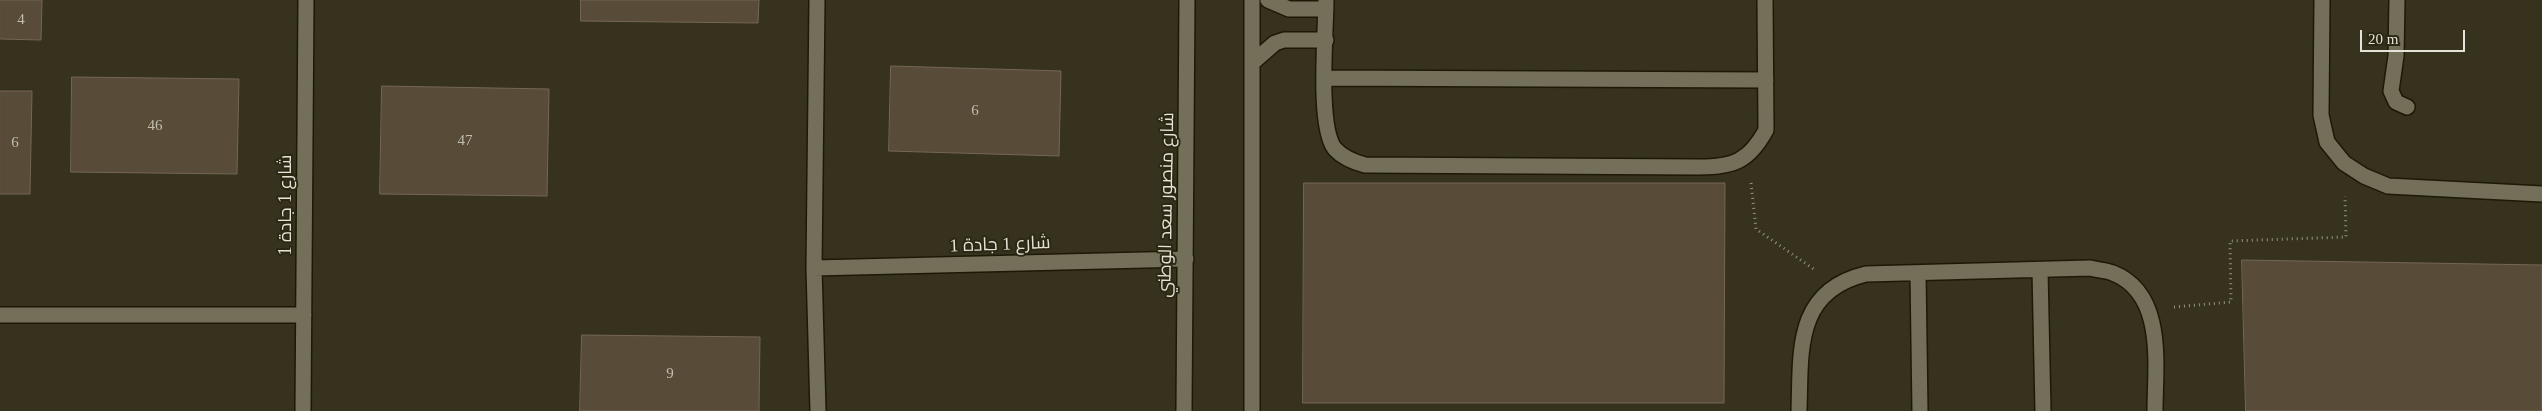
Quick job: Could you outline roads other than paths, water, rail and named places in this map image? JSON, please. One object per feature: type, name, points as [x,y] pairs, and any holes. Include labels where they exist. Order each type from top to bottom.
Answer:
[{"type":"street","name":"شارع 1 جادة 1","points":[[303,411],[306,0]]},
{"type":"street","points":[[817,0],[814,268],[818,411]]},
{"type":"street","name":"شارع منصور سعد الوطني","points":[[1184,411],[1187,0]]},
{"type":"street","points":[[1252,0],[1252,411]]},
{"type":"street","points":[[1268,0],[1289,10],[1326,5],[1326,120],[1334,148],[1354,162],[1365,165],[1718,167],[1735,162],[1748,155],[1757,147],[1766,130],[1765,0]]},
{"type":"street","points":[[2322,0],[2321,115],[2327,142],[2344,163],[2364,176],[2388,186],[2542,194]]},
{"type":"street","points":[[2397,0],[2396,56],[2391,90],[2396,102],[2407,108]]},
{"type":"street","points":[[1252,63],[1275,43],[1284,40],[1326,40]]},
{"type":"street","points":[[1325,78],[1766,80]]},
{"type":"street","name":"شارع 1 جادة 1","points":[[814,268],[1186,258]]},
{"type":"street","points":[[1800,411],[1801,346],[1806,322],[1818,301],[1836,285],[1850,278],[1866,274],[2090,268],[2113,273],[2134,286],[2148,310],[2155,336],[2155,411]]},
{"type":"street","points":[[2040,270],[2043,411]]},
{"type":"street","points":[[1918,273],[1920,411]]},
{"type":"street","points":[[0,315],[304,315]]}]
